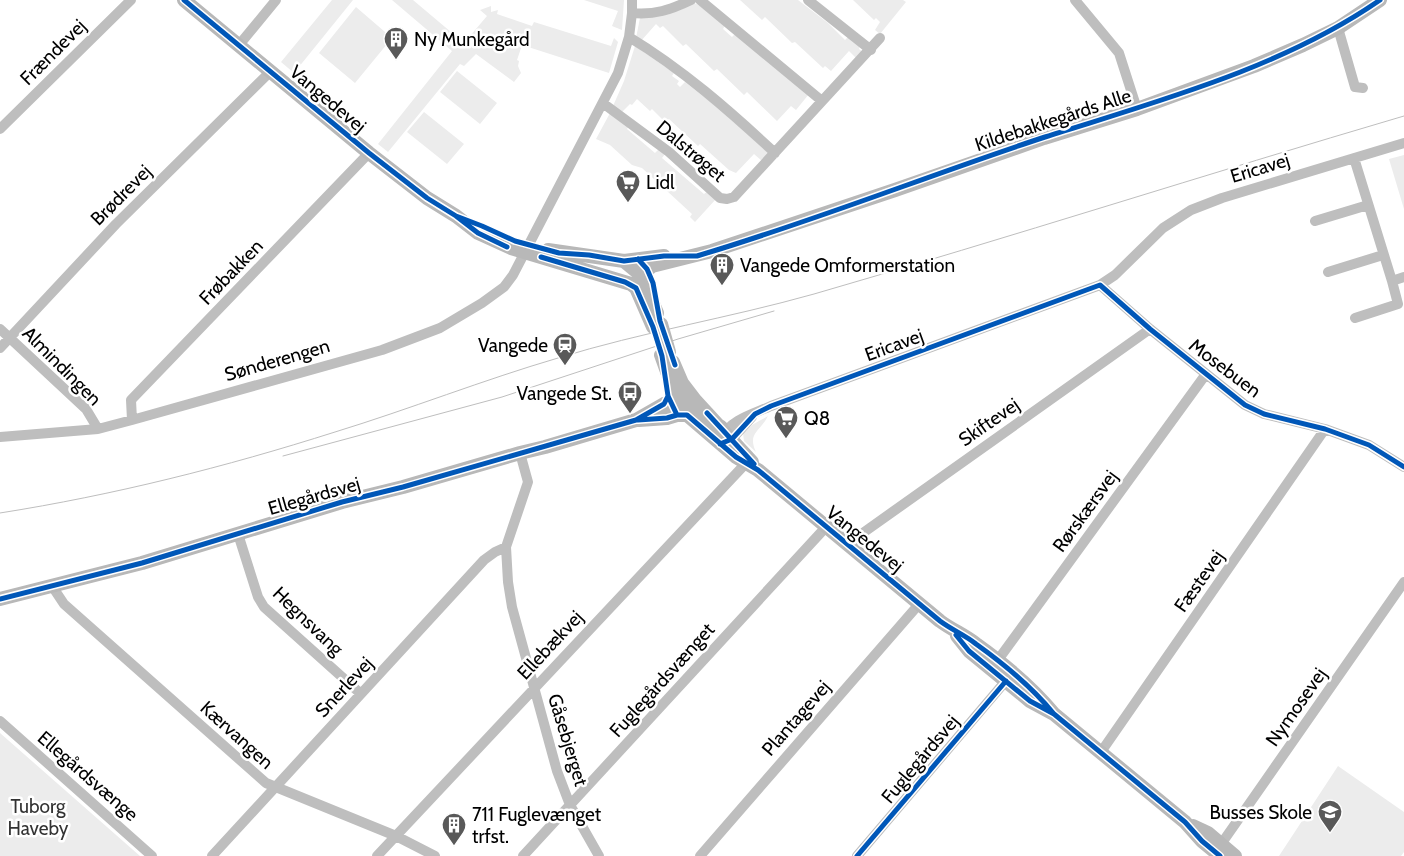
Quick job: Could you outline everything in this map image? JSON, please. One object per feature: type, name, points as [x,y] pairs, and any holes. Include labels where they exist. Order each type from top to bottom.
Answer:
[{"type":"street","name":"Frændevej","points":[[0,129],[131,0]]},
{"type":"street","name":"Vangedevej","points":[[184,0],[369,153],[427,198],[456,216],[526,249],[562,263],[631,284],[641,270]]},
{"type":"street","points":[[239,45],[276,0]]},
{"type":"street","points":[[526,249],[604,104],[618,74],[629,37],[632,0]]},
{"type":"street","points":[[632,13],[649,14],[663,11],[691,0]]},
{"type":"street","points":[[700,0],[822,101]]},
{"type":"street","points":[[808,0],[871,50]]},
{"type":"street","points":[[1074,0],[1119,53],[1137,109]]},
{"type":"street","name":"Kildebakkegårds Alle","points":[[641,270],[697,256],[1044,138],[1137,109],[1303,46],[1338,28],[1380,0]]},
{"type":"street","points":[[1338,28],[1355,88],[1363,88]]},
{"type":"street","points":[[629,37],[653,52],[726,109],[775,153]]},
{"type":"street","name":"Dalstrøget","points":[[604,104],[668,152],[720,198],[727,199],[734,197],[880,38]]},
{"type":"street","name":"Brødrevej","points":[[0,348],[116,224],[272,71]]},
{"type":"street","name":"Ericavej","points":[[724,435],[736,422],[785,401],[1100,285],[1115,275],[1164,228],[1191,210],[1222,198],[1404,143]]},
{"type":"street","name":"Frøbakken","points":[[132,420],[131,400],[369,153]]},
{"type":"street","points":[[1354,158],[1398,304],[1355,318]]},
{"type":"street","points":[[1315,221],[1368,205]]},
{"type":"street","name":"Vangedevej","points":[[526,249],[589,255],[641,270]]},
{"type":"street","name":"Sønderengen","points":[[0,437],[98,429],[382,350],[440,328],[482,303],[504,287],[514,275],[526,249]]},
{"type":"street","points":[[1328,272],[1384,255]]},
{"type":"street","points":[[562,263],[641,270],[657,300],[658,324]]},
{"type":"street","name":"Vangedevej","points":[[641,270],[679,402],[687,415],[724,435]]},
{"type":"street","points":[[1392,281],[1404,277]]},
{"type":"street","name":"Mosebuen","points":[[1100,285],[1150,329],[1245,405],[1264,414],[1325,429],[1369,446],[1404,467]]},
{"type":"street","name":"Almindingen","points":[[0,329],[86,409],[98,429]]},
{"type":"street","name":"Skiftevej","points":[[850,546],[860,535],[1150,329]]},
{"type":"street","name":"Vangedevej","points":[[664,354],[682,383],[724,435],[736,457],[747,461],[952,630],[975,643],[994,665],[1009,677],[1036,692],[1054,714],[1185,822],[1202,841],[1223,852]]},
{"type":"street","points":[[664,354],[668,396],[664,404]]},
{"type":"street","name":"Rørskærsvej","points":[[994,665],[1206,374]]},
{"type":"street","points":[[636,420],[664,413],[674,407],[679,402],[682,383]]},
{"type":"street","points":[[664,404],[679,402],[724,435]]},
{"type":"street","name":"Ellegårdsvej","points":[[636,420],[664,404]]},
{"type":"street","name":"Ellegårdsvej","points":[[0,600],[142,563],[342,502],[403,487],[636,420],[687,415]]},
{"type":"street","name":"Fæstevej","points":[[1101,752],[1325,429]]},
{"type":"street","name":"Gåsebjerget","points":[[520,453],[528,482],[506,547],[512,607],[557,771],[570,805],[600,856]]},
{"type":"street","name":"Ellebækvej","points":[[377,856],[747,461]]},
{"type":"street","name":"Fuglegårdsvænget","points":[[523,856],[826,527]]},
{"type":"street","name":"Hegnsvang","points":[[238,534],[258,598],[264,606],[361,694]]},
{"type":"street","name":"Snerlevej","points":[[212,856],[484,560],[506,547]]},
{"type":"street","name":"Nymosevej","points":[[1223,852],[1404,582]]},
{"type":"street","name":"Ellegårdsvej","points":[[0,608],[17,604],[52,586]]},
{"type":"street","name":"Kærvangen","points":[[52,586],[64,604],[266,783],[274,788],[396,836],[435,856]]},
{"type":"street","name":"Plantagevej","points":[[700,856],[920,604]]},
{"type":"street","name":"Fuglegårdsvej","points":[[857,856],[1009,677]]},
{"type":"street","name":"Ellegårdsvænge","points":[[0,721],[152,856]]},
{"type":"green space","points":[[332,0],[353,0],[294,73],[281,62]]},
{"type":"green space","points":[[392,0],[413,0],[464,43],[487,16],[480,10],[491,6],[491,12],[498,10],[497,14],[532,26],[534,22],[611,46],[614,38],[618,42],[609,73],[522,45],[517,60],[519,61],[518,66],[521,73],[514,82],[476,54],[464,66],[460,64],[388,152],[378,144],[452,51]]},
{"type":"green space","points":[[584,0],[624,0],[622,30],[612,26],[618,11]]},
{"type":"green space","points":[[740,0],[798,0],[828,23],[845,40],[848,37],[860,46],[859,49],[863,52],[857,59],[849,51],[831,71],[825,66],[823,68],[795,42],[792,43],[765,17],[762,20]]},
{"type":"green space","points":[[853,0],[903,0],[906,2],[880,34],[875,30],[880,22],[876,18],[874,20]]},
{"type":"green space","points":[[693,3],[725,25],[723,29],[732,37],[736,33],[809,94],[796,110],[791,106],[777,121],[747,92],[744,95],[717,69],[714,71],[686,44],[683,46],[663,26],[660,28],[656,24],[641,41],[636,38],[640,18]]},
{"type":"green space","points":[[356,7],[392,38],[355,83],[319,53]]},
{"type":"green space","points":[[635,46],[674,73],[672,76],[679,81],[677,84],[680,87],[685,82],[722,111],[768,153],[762,161],[754,154],[736,173],[729,170],[700,144],[698,146],[669,119],[665,122],[652,109],[650,111],[637,99],[622,112],[613,106],[624,81]]},
{"type":"green space","points":[[457,71],[497,103],[480,124],[440,92]]},
{"type":"green space","points":[[424,112],[464,144],[447,164],[407,132]]},
{"type":"green space","points":[[610,113],[629,126],[627,129],[655,153],[659,149],[665,154],[662,158],[704,194],[708,191],[716,199],[695,222],[690,217],[692,214],[642,168],[632,165],[610,145],[596,139]]},
{"type":"green space","points":[[1404,155],[1404,209],[1389,159]]},
{"type":"green space","points":[[768,416],[754,436],[753,441],[756,452],[744,441],[743,433],[752,425]]},
{"type":"green space","name":"Tuborg Haveby","points":[[0,733],[140,856],[0,856]]},
{"type":"green space","points":[[1338,766],[1404,812],[1404,852],[1401,856],[1279,856]]},
{"type":"tram line","points":[[0,513],[127,489],[252,457],[363,423],[558,358],[621,340],[814,294],[1404,116]]},
{"type":"tram line","points":[[283,456],[502,397],[678,339],[774,311]]},
{"type":"cycle path","points":[[184,0],[369,153],[427,198],[456,216],[478,233],[507,247]]},
{"type":"cycle path","points":[[456,216],[515,241],[559,253],[589,255],[624,261],[664,256],[697,256],[785,228],[1045,137],[1175,96],[1261,64],[1342,24],[1380,0]]},
{"type":"cycle path","points":[[541,257],[625,282],[636,288],[653,327],[662,356],[668,396],[677,415]]},
{"type":"cycle path","points":[[638,259],[647,269],[653,283],[660,321],[675,365]]},
{"type":"cycle path","points":[[720,444],[732,439],[755,414],[771,406],[1100,285],[1150,329],[1245,405],[1264,414],[1325,429],[1369,445],[1404,467]]},
{"type":"cycle path","points":[[0,599],[142,563],[342,502],[403,487],[636,420],[664,404],[668,396]]},
{"type":"cycle path","points":[[707,413],[754,464]]},
{"type":"cycle path","points":[[638,420],[687,415],[736,457],[758,470],[940,621],[972,641],[1007,668],[1027,685],[1054,714]]},
{"type":"cycle path","points":[[956,635],[969,651],[1030,701],[1054,714],[1185,822],[1202,841],[1220,856]]},
{"type":"cycle path","points":[[857,856],[1006,681]]},
{"type":"place","name":"Ny Munkegård","points":[[396,60]]},
{"type":"place","name":"Lidl","points":[[628,203]]},
{"type":"place","name":"Vangede Omformerstation","points":[[722,286]]},
{"type":"place","name":"Vangede","points":[[565,366]]},
{"type":"place","name":"Vangede St.","points":[[630,414]]},
{"type":"place","name":"Q8","points":[[786,439]]},
{"type":"place","name":"Busses Skole","points":[[1330,833]]},
{"type":"place","name":"711 Fuglevænget trfst.","points":[[454,846]]}]
